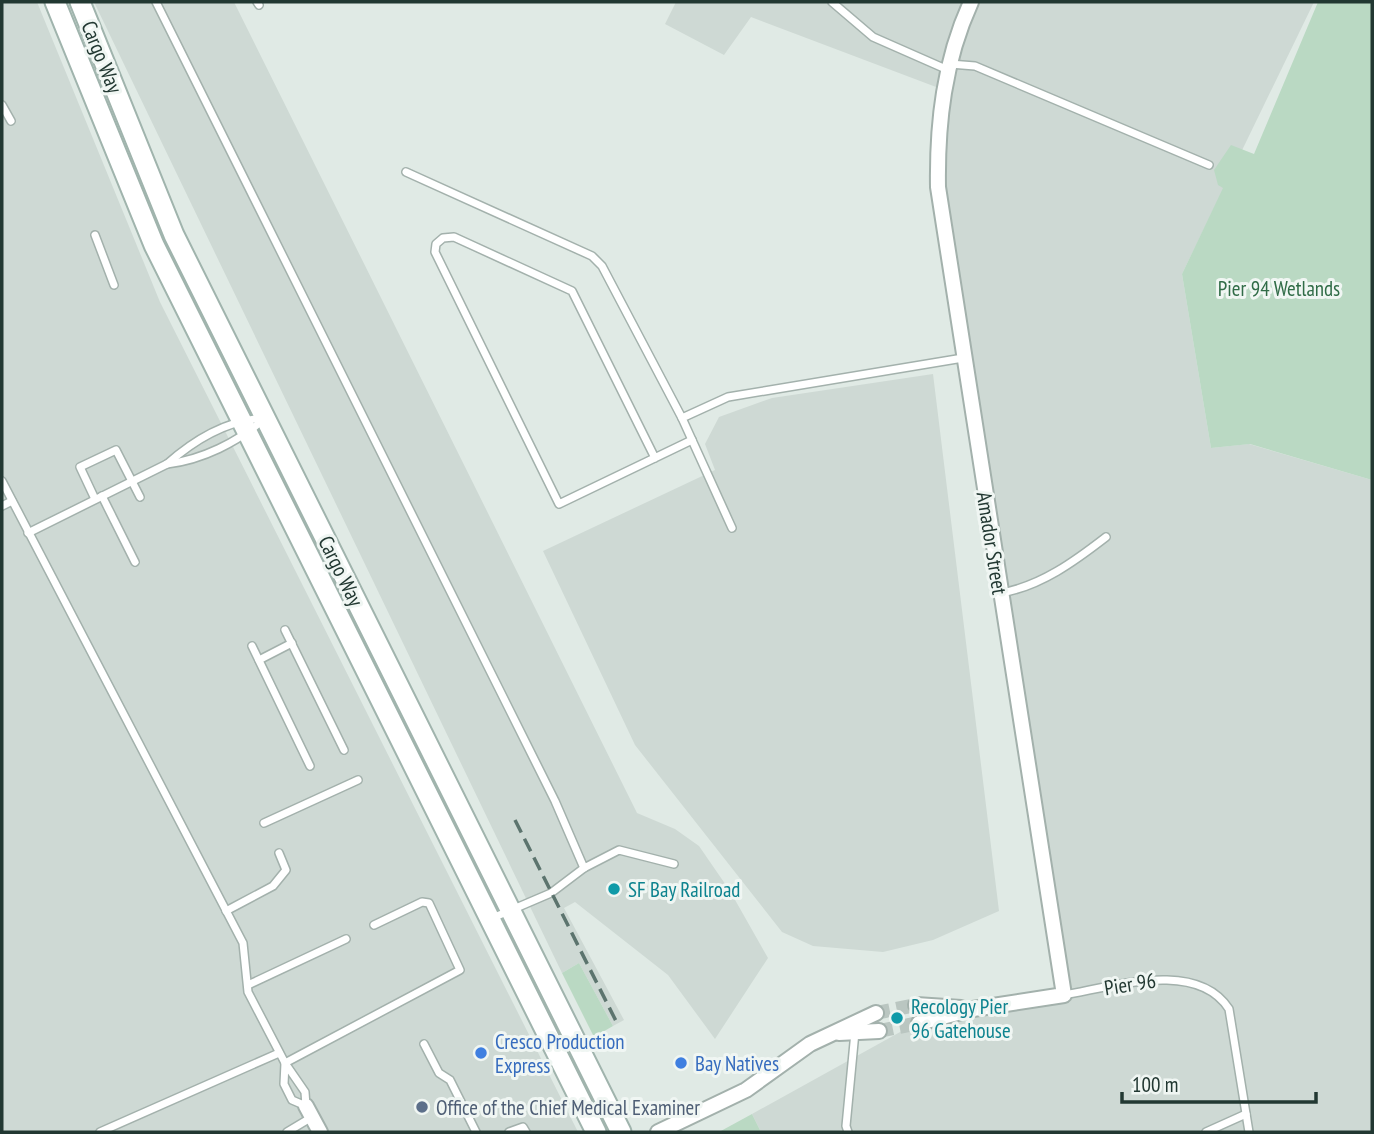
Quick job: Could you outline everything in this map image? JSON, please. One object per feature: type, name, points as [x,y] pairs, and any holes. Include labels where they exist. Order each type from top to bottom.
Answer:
[{"type":"main road","name":"Cargo Way","points":[[55,2],[139,214],[596,1132]]},
{"type":"main road","name":"Cargo Way","points":[[80,2],[160,205],[621,1132]]},
{"type":"street","name":"Amador Street","points":[[971,2],[949,67],[940,114],[938,187],[1064,995]]},
{"type":"street","points":[[919,1023],[973,1009],[1064,995]]},
{"type":"street","points":[[916,1006],[973,1009]]},
{"type":"street","points":[[658,1132],[746,1090],[810,1044],[876,1013]]},
{"type":"street","points":[[830,1034],[878,1031]]},
{"type":"street","points":[[309,1112],[320,1132]]},
{"type":"lane","points":[[156,2],[555,801],[584,868]]},
{"type":"lane","points":[[832,2],[873,37],[949,67],[975,66],[1209,165]]},
{"type":"lane","points":[[2,105],[10,121]]},
{"type":"lane","points":[[406,172],[592,256],[602,266],[682,418],[732,528]]},
{"type":"lane","points":[[95,235],[114,285]]},
{"type":"lane","points":[[655,458],[572,291],[454,237],[443,238],[436,244],[435,252],[559,504],[655,458],[692,440]]},
{"type":"lane","points":[[682,418],[728,397],[963,358]]},
{"type":"lane","points":[[28,533],[167,464],[184,449],[265,418]]},
{"type":"lane","points":[[167,464],[190,461],[244,427],[265,418]]},
{"type":"lane","points":[[135,562],[80,467],[116,450],[140,497]]},
{"type":"lane","points":[[2,481],[243,943],[248,992],[279,1053],[305,1092],[309,1112]]},
{"type":"lane","points":[[2,506],[12,501]]},
{"type":"lane","points":[[1001,593],[1023,589],[1076,561],[1106,537]]},
{"type":"lane","points":[[285,630],[344,750]]},
{"type":"lane","points":[[259,660],[292,643]]},
{"type":"lane","points":[[252,646],[310,766]]},
{"type":"lane","points":[[264,823],[359,780]]},
{"type":"lane","points":[[490,919],[551,893],[584,868],[619,850],[674,864]]},
{"type":"lane","points":[[226,911],[273,886],[286,870],[279,853]]},
{"type":"lane","points":[[285,1063],[460,970],[429,903],[422,902],[374,925]]},
{"type":"lane","points":[[248,985],[346,939]]},
{"type":"lane","name":"Pier 96","points":[[1064,995],[1170,978],[1199,986],[1222,998],[1229,1009],[1249,1132]]},
{"type":"lane","points":[[848,1132],[846,1126],[855,1032]]},
{"type":"lane","points":[[424,1044],[439,1073],[450,1080],[476,1132]]},
{"type":"lane","points":[[100,1132],[279,1053]]},
{"type":"lane","points":[[285,1063],[284,1084],[292,1100],[309,1112]]},
{"type":"lane","points":[[287,1132],[309,1112]]},
{"type":"lane","points":[[1206,1132],[1246,1114]]},
{"type":"lane","points":[[509,1132],[523,1127],[526,1132]]},
{"type":"shaded area","points":[[2,2],[37,2],[160,302],[578,1132],[2,1132]]},
{"type":"shaded area","points":[[94,2],[234,2],[637,813],[675,829],[699,846],[730,891],[768,958],[715,1039],[668,975],[575,902],[564,908],[624,1020],[613,1026],[579,963],[562,973]]},
{"type":"shaded area","points":[[676,2],[1314,2],[1182,274],[1211,448],[1249,444],[1372,480],[1372,1132],[761,1132],[752,1114],[938,1011],[1064,995],[938,158],[944,90],[751,17],[724,55],[665,24]]},
{"type":"shaded area","points":[[933,374],[999,911],[933,940],[883,952],[813,946],[782,932],[635,745],[543,551],[715,470],[705,444],[719,417],[772,398]]},
{"type":"green space","name":"Pier 94 Wetlands","points":[[1318,2],[1372,2],[1372,480],[1250,444],[1211,448],[1182,274],[1223,188],[1218,185],[1214,170],[1231,145],[1254,154]]},
{"type":"green space","points":[[579,963],[613,1026],[594,1037],[562,973]]},
{"type":"green space","points":[[752,1114],[761,1132],[719,1132]]},
{"type":"tunnel","points":[[876,1013],[916,1005]]},
{"type":"tunnel","points":[[879,1031],[919,1023]]},
{"type":"railway","points":[[515,820],[616,1021]]},
{"type":"place","name":"SF Bay Railroad","points":[[614,889]]},
{"type":"place","name":"Recology Pier 96 Gatehouse","points":[[897,1018]]},
{"type":"place","name":"Cresco Production Express","points":[[481,1053]]},
{"type":"place","name":"Bay Natives","points":[[681,1063]]},
{"type":"place","name":"Office of the Chief Medical Examiner","points":[[422,1107]]}]
